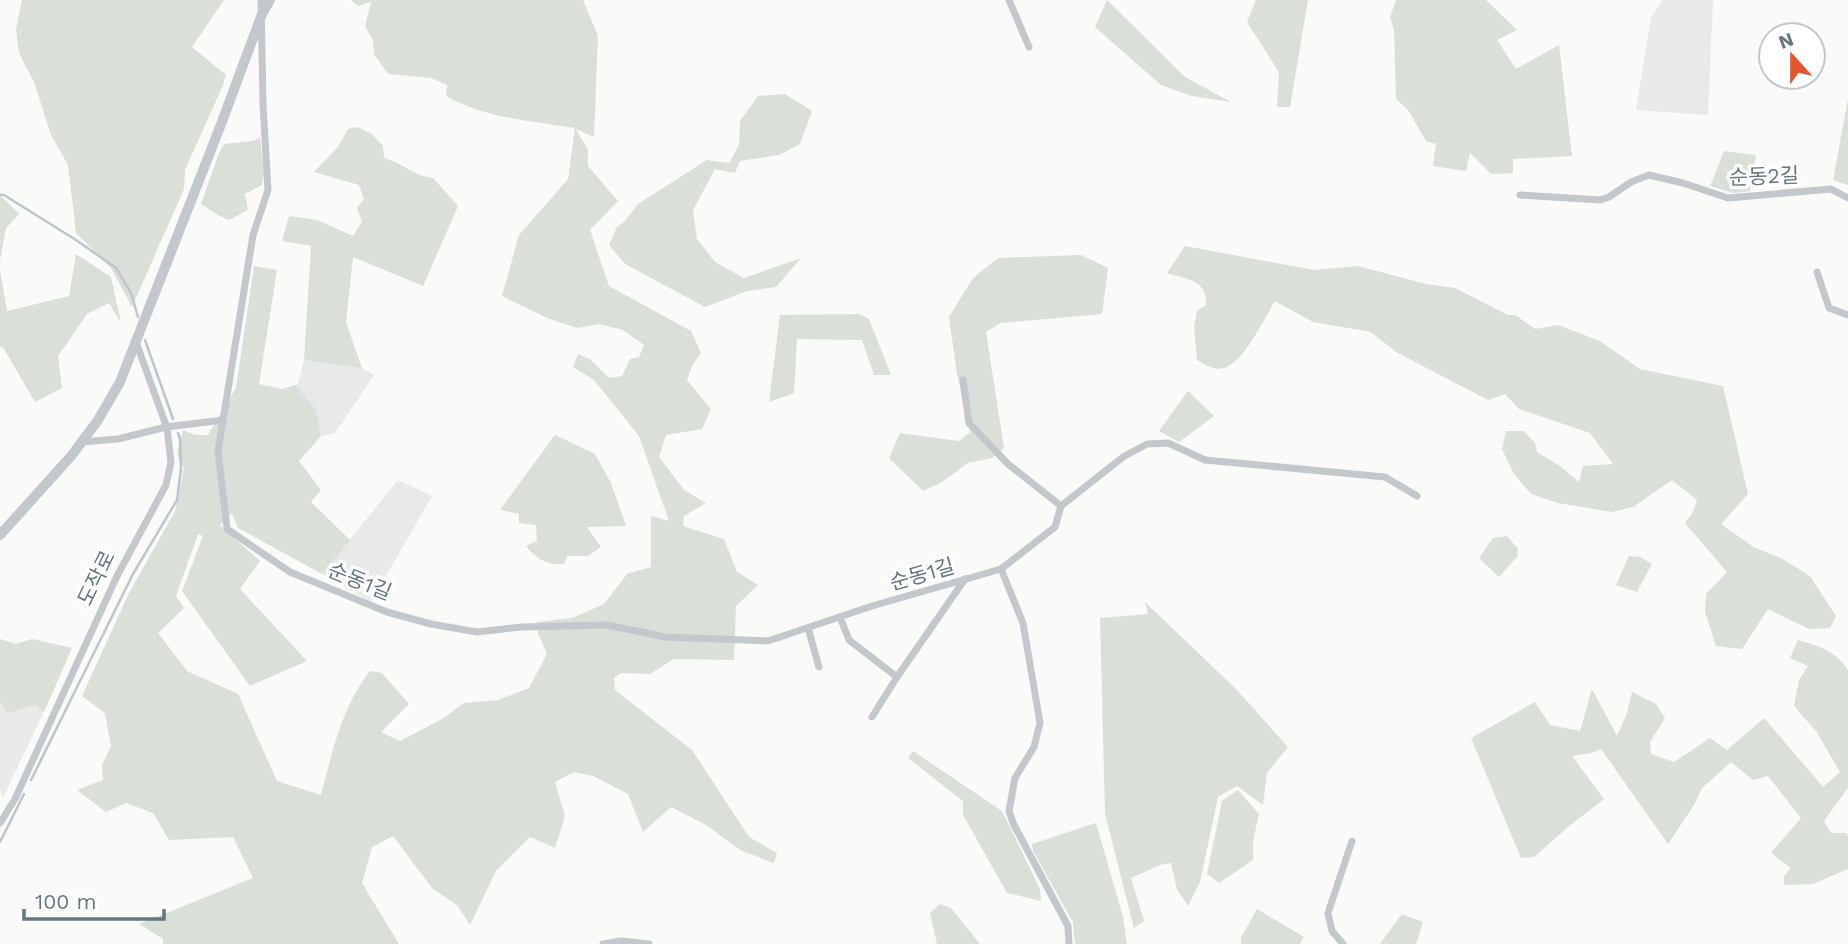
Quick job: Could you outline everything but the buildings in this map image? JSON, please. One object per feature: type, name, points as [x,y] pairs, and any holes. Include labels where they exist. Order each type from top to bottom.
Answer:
[{"type":"street","name":"순동1길","points":[[261,0],[268,190],[253,235],[218,451],[227,529],[290,572],[387,612],[431,624],[477,632],[521,627],[607,625],[666,637],[768,641],[1001,569],[1055,527],[1061,506]]},
{"type":"street","points":[[0,534],[82,442],[120,382],[262,14],[270,0]]},
{"type":"street","points":[[1009,0],[1029,47]]},
{"type":"street","name":"순동2길","points":[[1520,195],[1600,200],[1649,175],[1728,198],[1830,189],[1848,198]]},
{"type":"street","points":[[1816,272],[1829,308],[1848,316]]},
{"type":"street","name":"도작로","points":[[0,823],[15,799],[117,576],[166,485],[171,462],[166,427],[136,342]]},
{"type":"street","points":[[963,380],[969,423],[1008,464],[1061,506],[1123,457],[1147,444],[1168,443],[1205,460],[1385,477],[1417,496]]},
{"type":"street","points":[[82,442],[118,439],[166,427],[223,420]]},
{"type":"street","points":[[1001,569],[1023,624],[1040,723],[1034,747],[1015,778],[1009,811],[1068,926],[1069,944]]},
{"type":"street","points":[[872,717],[965,579]]},
{"type":"street","points":[[840,617],[849,640],[897,677]]},
{"type":"street","points":[[808,628],[819,667]]},
{"type":"street","points":[[1343,944],[1332,931],[1328,913],[1352,841]]},
{"type":"street","points":[[603,944],[621,941],[649,944]]},
{"type":"shaded area","points":[[22,0],[224,0],[192,47],[226,75],[185,170],[184,189],[132,307],[111,268],[76,233],[68,165],[51,135],[34,82],[19,53],[16,29]]},
{"type":"shaded area","points":[[351,0],[583,0],[598,36],[594,137],[576,129],[588,150],[588,166],[618,201],[590,230],[609,286],[691,331],[701,353],[687,380],[711,409],[702,429],[666,435],[659,457],[684,490],[706,503],[684,516],[683,526],[724,539],[737,572],[758,585],[736,606],[734,660],[674,659],[650,674],[621,673],[614,678],[615,690],[692,750],[749,837],[777,853],[774,863],[740,850],[706,825],[671,807],[643,832],[628,794],[593,776],[574,772],[555,782],[565,816],[555,848],[530,837],[496,871],[470,925],[458,906],[432,888],[393,836],[372,847],[362,883],[399,944],[163,944],[163,939],[139,924],[253,878],[233,837],[169,840],[153,813],[126,803],[106,812],[77,790],[103,780],[102,765],[111,746],[105,713],[82,696],[128,595],[175,511],[184,468],[177,454],[183,430],[195,435],[208,435],[236,388],[254,266],[277,270],[259,384],[282,389],[295,385],[316,409],[321,436],[299,461],[321,490],[311,502],[350,540],[322,574],[238,528],[232,513],[220,525],[260,561],[240,589],[307,661],[250,686],[182,591],[203,536],[198,534],[176,596],[184,608],[158,633],[187,671],[238,694],[277,781],[321,795],[345,715],[370,671],[382,673],[409,704],[381,732],[400,741],[442,719],[464,703],[498,700],[529,688],[547,654],[538,633],[537,622],[572,618],[604,604],[627,574],[651,567],[651,516],[669,521],[639,436],[594,380],[573,367],[578,354],[590,359],[609,378],[622,376],[630,359],[639,357],[644,345],[623,330],[599,324],[577,328],[547,318],[502,296],[519,235],[568,179],[575,128],[492,114],[446,96],[447,85],[431,78],[388,74],[374,54],[373,40],[365,26],[371,2],[358,6]]},
{"type":"shaded area","points":[[1107,0],[1185,77],[1231,102],[1192,96],[1161,85],[1095,27]]},
{"type":"shaded area","points":[[1256,0],[1308,0],[1290,107],[1277,107],[1279,72],[1247,22]]},
{"type":"shaded area","points":[[1396,0],[1486,0],[1517,30],[1497,40],[1516,69],[1559,45],[1572,156],[1513,159],[1513,173],[1491,174],[1470,153],[1466,171],[1433,166],[1436,144],[1426,141],[1408,110],[1396,99],[1394,30],[1390,17]]},
{"type":"shaded area","points":[[1662,0],[1713,0],[1708,115],[1636,110],[1651,18]]},
{"type":"shaded area","points":[[785,94],[812,111],[800,144],[779,155],[740,161],[735,173],[715,169],[693,210],[697,239],[715,262],[744,278],[801,258],[776,287],[747,291],[705,307],[625,264],[609,245],[617,227],[638,204],[707,160],[729,163],[739,145],[740,121],[758,96]]},
{"type":"shaded area","points":[[1848,99],[1848,185],[1833,180]]},
{"type":"shaded area","points":[[358,127],[372,134],[383,146],[384,158],[420,175],[433,178],[458,206],[423,286],[353,257],[346,322],[362,368],[304,360],[311,246],[282,241],[289,216],[317,220],[353,236],[362,222],[357,208],[364,199],[359,185],[314,172],[338,147],[348,129]]},
{"type":"shaded area","points":[[260,137],[264,172],[262,185],[245,194],[248,210],[229,220],[201,204],[224,144],[253,141]]},
{"type":"shaded area","points":[[1724,151],[1756,155],[1750,191],[1733,193],[1710,186]]},
{"type":"shaded area","points":[[0,195],[19,214],[6,228],[0,260]]},
{"type":"shaded area","points":[[1185,246],[1314,270],[1358,266],[1426,284],[1455,288],[1508,315],[1515,315],[1535,329],[1558,325],[1600,341],[1640,369],[1723,386],[1748,494],[1721,524],[1755,548],[1781,558],[1810,576],[1836,616],[1830,628],[1809,629],[1768,609],[1742,649],[1716,646],[1705,612],[1706,594],[1727,572],[1685,523],[1697,500],[1672,480],[1633,507],[1612,512],[1558,503],[1531,494],[1514,474],[1502,449],[1506,431],[1524,431],[1535,443],[1537,452],[1579,482],[1583,466],[1613,464],[1590,433],[1519,409],[1505,394],[1488,400],[1396,352],[1371,332],[1313,322],[1275,301],[1244,352],[1235,361],[1218,369],[1197,360],[1194,327],[1197,311],[1206,305],[1203,290],[1189,279],[1167,273]]},
{"type":"shaded area","points":[[76,254],[111,277],[121,323],[109,303],[87,314],[58,356],[62,388],[35,402],[3,347],[0,347],[0,270],[7,311],[69,296]]},
{"type":"shaded area","points":[[1081,255],[1108,268],[1102,314],[1001,323],[986,332],[1004,448],[992,458],[968,463],[942,482],[923,491],[889,458],[900,433],[959,441],[970,432],[957,374],[949,317],[973,278],[998,258]]},
{"type":"shaded area","points":[[859,314],[869,319],[891,375],[874,375],[862,340],[797,339],[794,393],[769,402],[780,315]]},
{"type":"shaded area","points":[[304,360],[362,368],[374,375],[335,433],[321,436],[316,409],[295,385],[298,384]]},
{"type":"shaded area","points":[[1188,391],[1214,416],[1179,442],[1159,431]]},
{"type":"shaded area","points":[[555,435],[595,454],[611,483],[626,526],[587,527],[601,547],[588,556],[567,556],[564,564],[543,561],[534,555],[526,546],[537,541],[536,525],[519,523],[519,514],[500,510]]},
{"type":"shaded area","points":[[398,480],[432,496],[371,602],[322,574]]},
{"type":"shaded area","points":[[1507,536],[1518,549],[1517,557],[1499,577],[1479,558],[1493,538]]},
{"type":"shaded area","points":[[1629,556],[1640,557],[1652,564],[1637,592],[1616,585]]},
{"type":"shaded area","points":[[1145,602],[1237,690],[1288,747],[1267,773],[1263,805],[1237,786],[1218,797],[1200,882],[1188,906],[1177,889],[1171,863],[1131,878],[1144,921],[1134,928],[1105,814],[1100,618],[1148,614]]},
{"type":"shaded area","points":[[0,639],[15,644],[32,639],[72,648],[44,712],[36,705],[8,713],[0,701]]},
{"type":"shaded area","points":[[1798,640],[1832,654],[1848,670],[1848,788],[1824,821],[1831,833],[1846,833],[1848,836],[1848,869],[1813,884],[1784,885],[1784,876],[1791,868],[1771,853],[1801,818],[1768,776],[1753,780],[1731,762],[1702,788],[1668,844],[1601,749],[1572,756],[1604,799],[1534,857],[1521,858],[1471,738],[1535,702],[1550,725],[1580,731],[1592,689],[1617,736],[1632,692],[1656,704],[1665,718],[1650,742],[1651,754],[1674,762],[1710,738],[1727,750],[1764,718],[1823,787],[1840,772],[1816,731],[1794,706],[1799,680],[1808,666],[1790,658]]},
{"type":"shaded area","points":[[0,701],[8,713],[36,705],[44,712],[3,797],[0,790]]},
{"type":"shaded area","points":[[913,751],[1002,811],[1040,889],[1041,901],[1007,893],[963,815],[963,801],[908,758]]},
{"type":"shaded area","points":[[1238,790],[1259,814],[1253,841],[1253,860],[1219,883],[1207,874],[1222,801]]},
{"type":"shaded area","points":[[1096,823],[1123,917],[1127,944],[1075,944],[1073,922],[1033,851],[1032,844]]},
{"type":"shaded area","points":[[940,904],[951,908],[980,944],[937,944],[930,913]]},
{"type":"shaded area","points":[[1257,909],[1304,937],[1300,944],[1241,944],[1241,938]]},
{"type":"shaded area","points":[[1402,914],[1423,922],[1416,944],[1380,944]]},
{"type":"waterway","points":[[0,195],[76,240],[116,268],[131,293],[138,317]]},
{"type":"waterway","points":[[145,340],[173,419]]},
{"type":"waterway","points":[[31,780],[133,574],[177,500],[181,469],[178,433]]},
{"type":"waterway","points":[[0,842],[24,794]]}]
